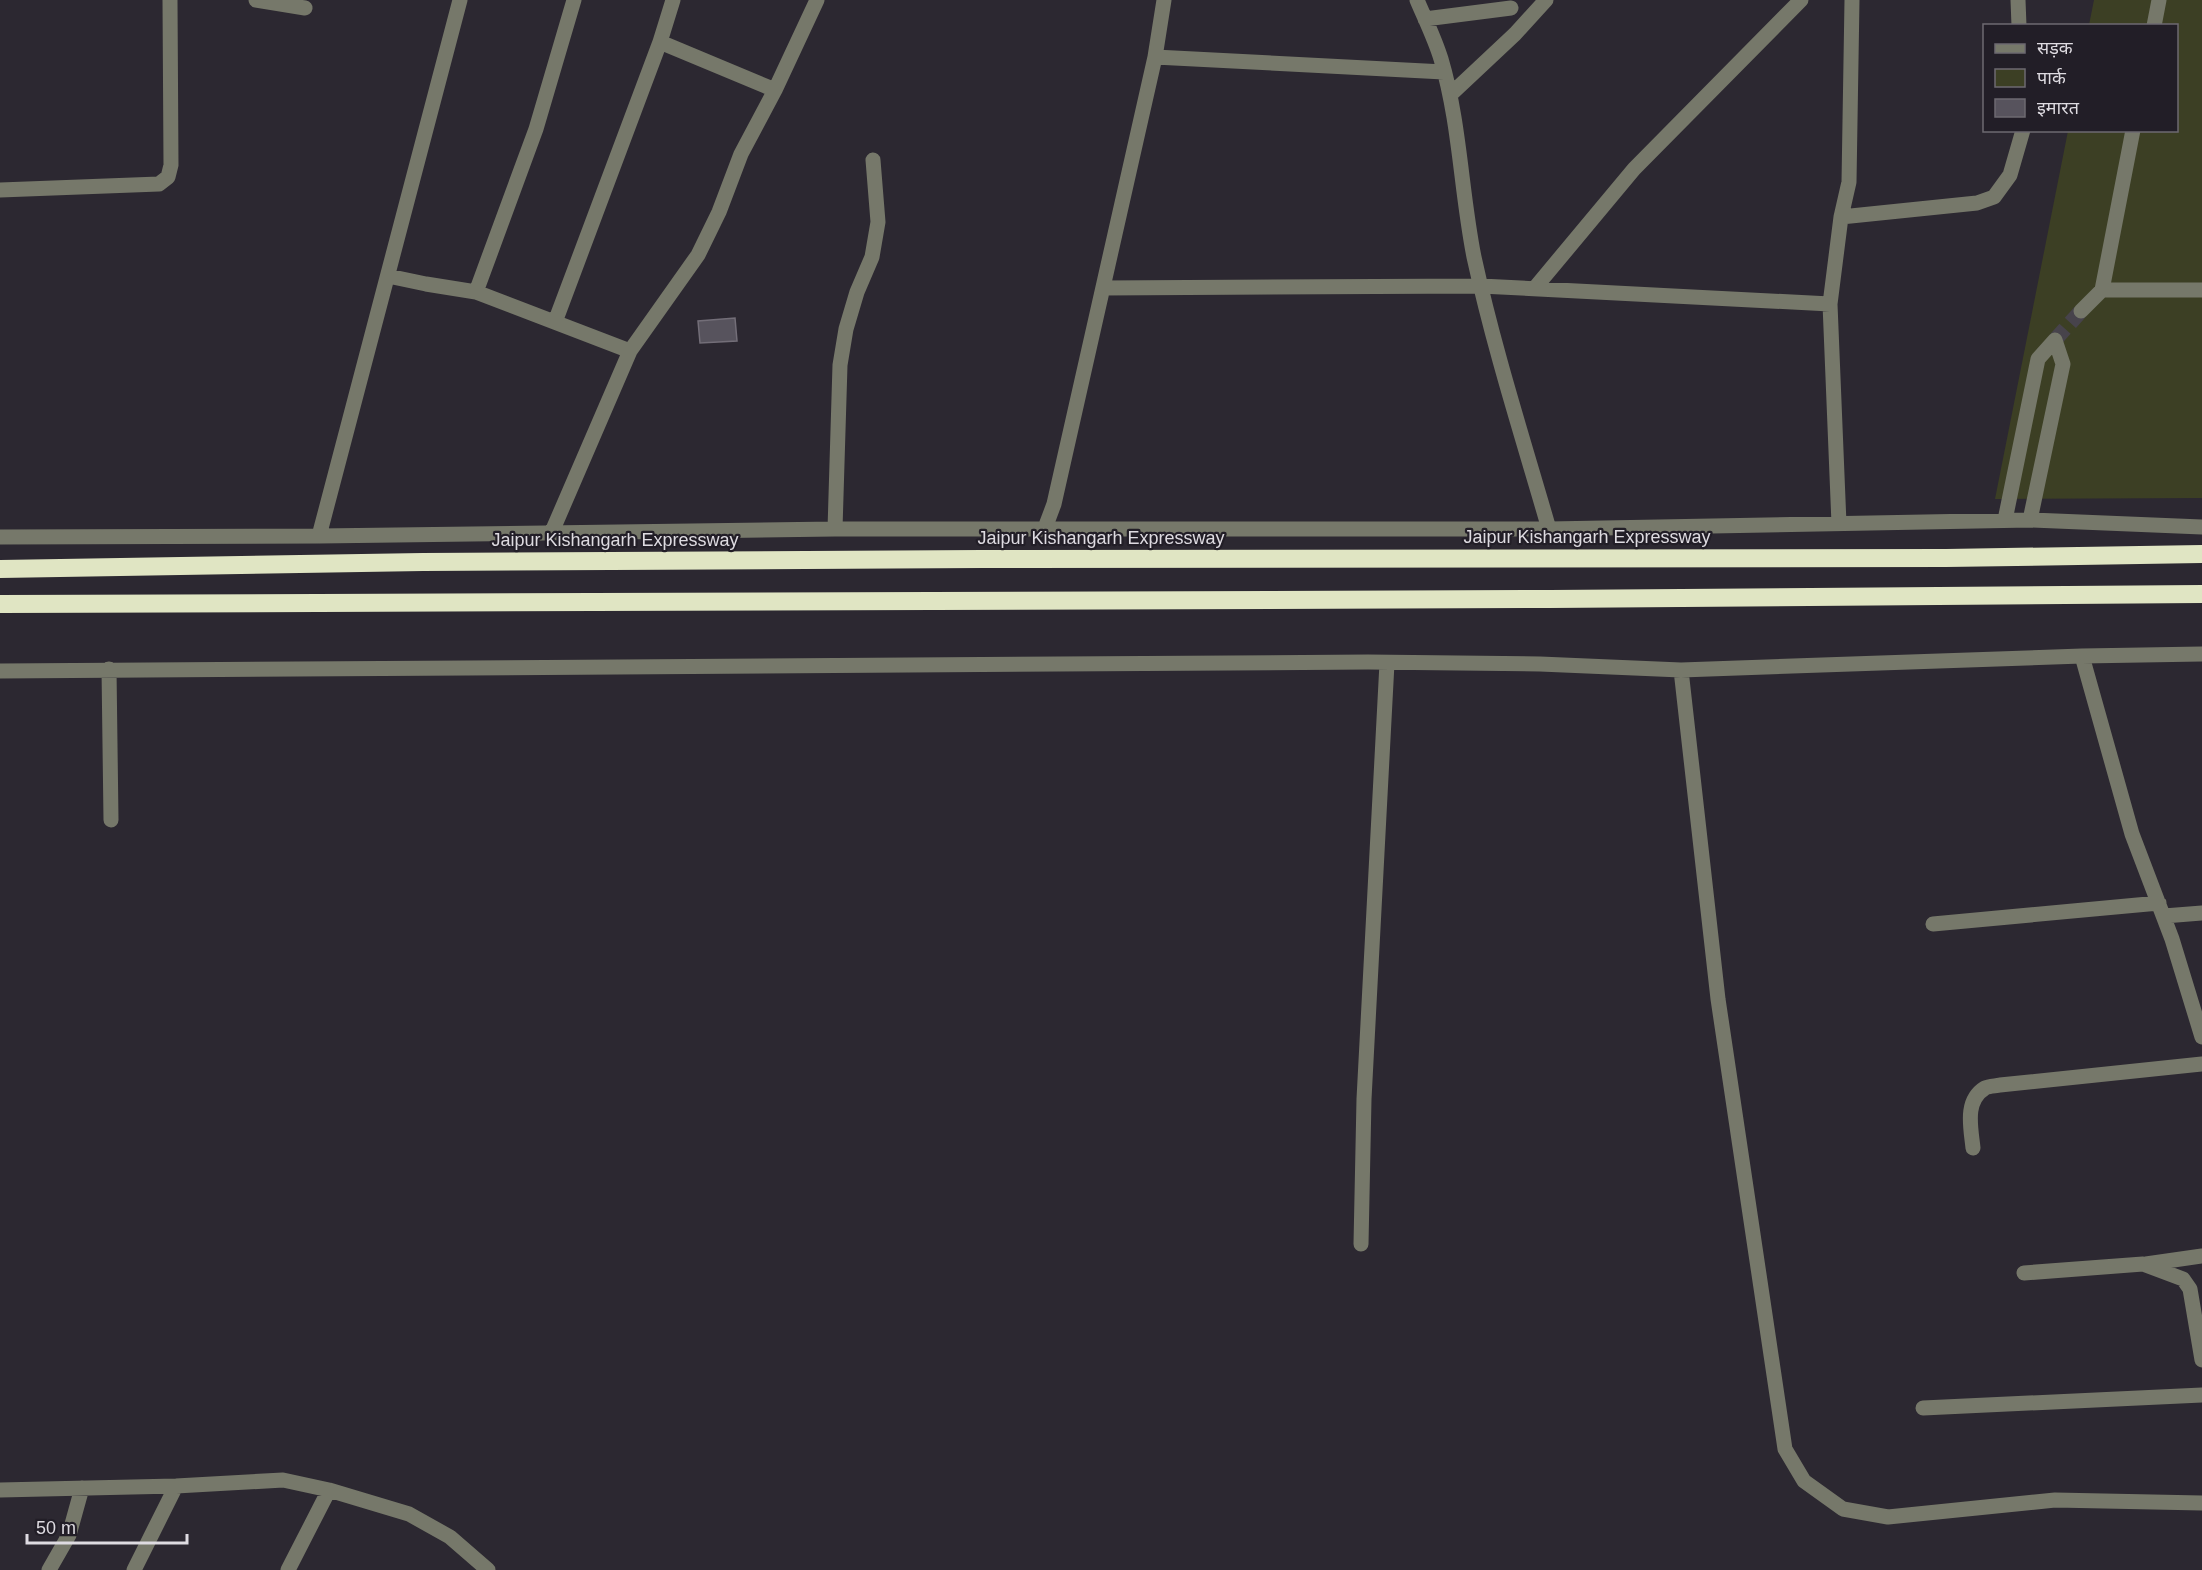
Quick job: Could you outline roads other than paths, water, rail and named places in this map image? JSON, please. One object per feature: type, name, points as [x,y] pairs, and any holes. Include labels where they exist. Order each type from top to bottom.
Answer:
[{"type":"highway","name":"Jaipur Kishangarh Expressway","points":[[0,569],[423,562],[1946,558],[2202,554]]},
{"type":"highway","points":[[0,604],[1550,599],[2202,594]]},
{"type":"street","points":[[0,190],[159,184],[168,177],[171,165],[170,0]]},
{"type":"street","points":[[256,0],[305,8]]},
{"type":"street","points":[[319,536],[460,0]]},
{"type":"street","points":[[476,292],[536,129],[574,0]]},
{"type":"street","points":[[555,322],[660,42],[673,0]]},
{"type":"street","points":[[551,534],[630,351],[698,255],[719,212],[741,154],[775,90],[817,0]]},
{"type":"street","points":[[1045,528],[1054,504],[1103,288],[1155,57],[1164,0]]},
{"type":"street","points":[[1417,0],[1441,57],[1450,95],[1481,286],[1493,337],[1549,529]]},
{"type":"street","points":[[1450,95],[1515,34],[1546,0]]},
{"type":"street","points":[[1534,288],[1634,169],[1801,0]]},
{"type":"street","points":[[1839,524],[1830,304],[1841,217],[1849,182],[1852,0]]},
{"type":"street","points":[[2018,0],[2019,24]]},
{"type":"street","points":[[2154,24],[2159,0]]},
{"type":"street","points":[[1425,19],[1511,4],[1515,34]]},
{"type":"street","points":[[660,42],[775,90]]},
{"type":"street","points":[[1155,57],[1444,72]]},
{"type":"street","points":[[1841,217],[1977,203],[1994,197],[2010,175],[2022,132]]},
{"type":"street","points":[[2081,311],[2102,290],[2133,132]]},
{"type":"street","points":[[834,529],[840,365],[846,330],[857,292],[872,257],[878,222],[873,159]]},
{"type":"street","points":[[388,276],[476,292],[630,351]]},
{"type":"street","points":[[1103,288],[1481,286],[1830,304]]},
{"type":"street","points":[[2102,290],[2202,290]]},
{"type":"street","points":[[2005,520],[2038,359],[2055,340],[2063,364],[2030,520]]},
{"type":"street","points":[[0,537],[551,534],[834,529],[1549,529],[2005,520],[2202,527]]},
{"type":"street","points":[[0,671],[1388,663],[1540,664],[1681,670],[2202,654]]},
{"type":"street","points":[[2082,656],[2132,834],[2161,909],[2202,1037]]},
{"type":"street","points":[[1361,1244],[1364,1099],[1388,663]]},
{"type":"street","points":[[109,669],[111,820]]},
{"type":"street","points":[[1681,670],[1718,999],[1785,1449],[1804,1481],[1843,1509],[1888,1517],[2055,1500],[2202,1503]]},
{"type":"street","points":[[1933,924],[2161,909],[2202,913]]},
{"type":"street","points":[[1973,1148],[1969,1114],[1975,1100],[1986,1088],[2202,1064]]},
{"type":"street","points":[[2024,1273],[2143,1264],[2202,1256]]},
{"type":"street","points":[[2143,1264],[2183,1279],[2190,1289],[2202,1360]]},
{"type":"street","points":[[1923,1407],[2202,1395]]},
{"type":"street","points":[[0,1490],[176,1486],[283,1480],[329,1490],[409,1514],[450,1537],[488,1570]]},
{"type":"street","points":[[134,1570],[176,1486]]},
{"type":"street","points":[[49,1570],[69,1535],[82,1488]]},
{"type":"street","points":[[288,1570],[329,1490]]},
{"type":"tunnel","points":[[2055,340],[2081,311]]}]
